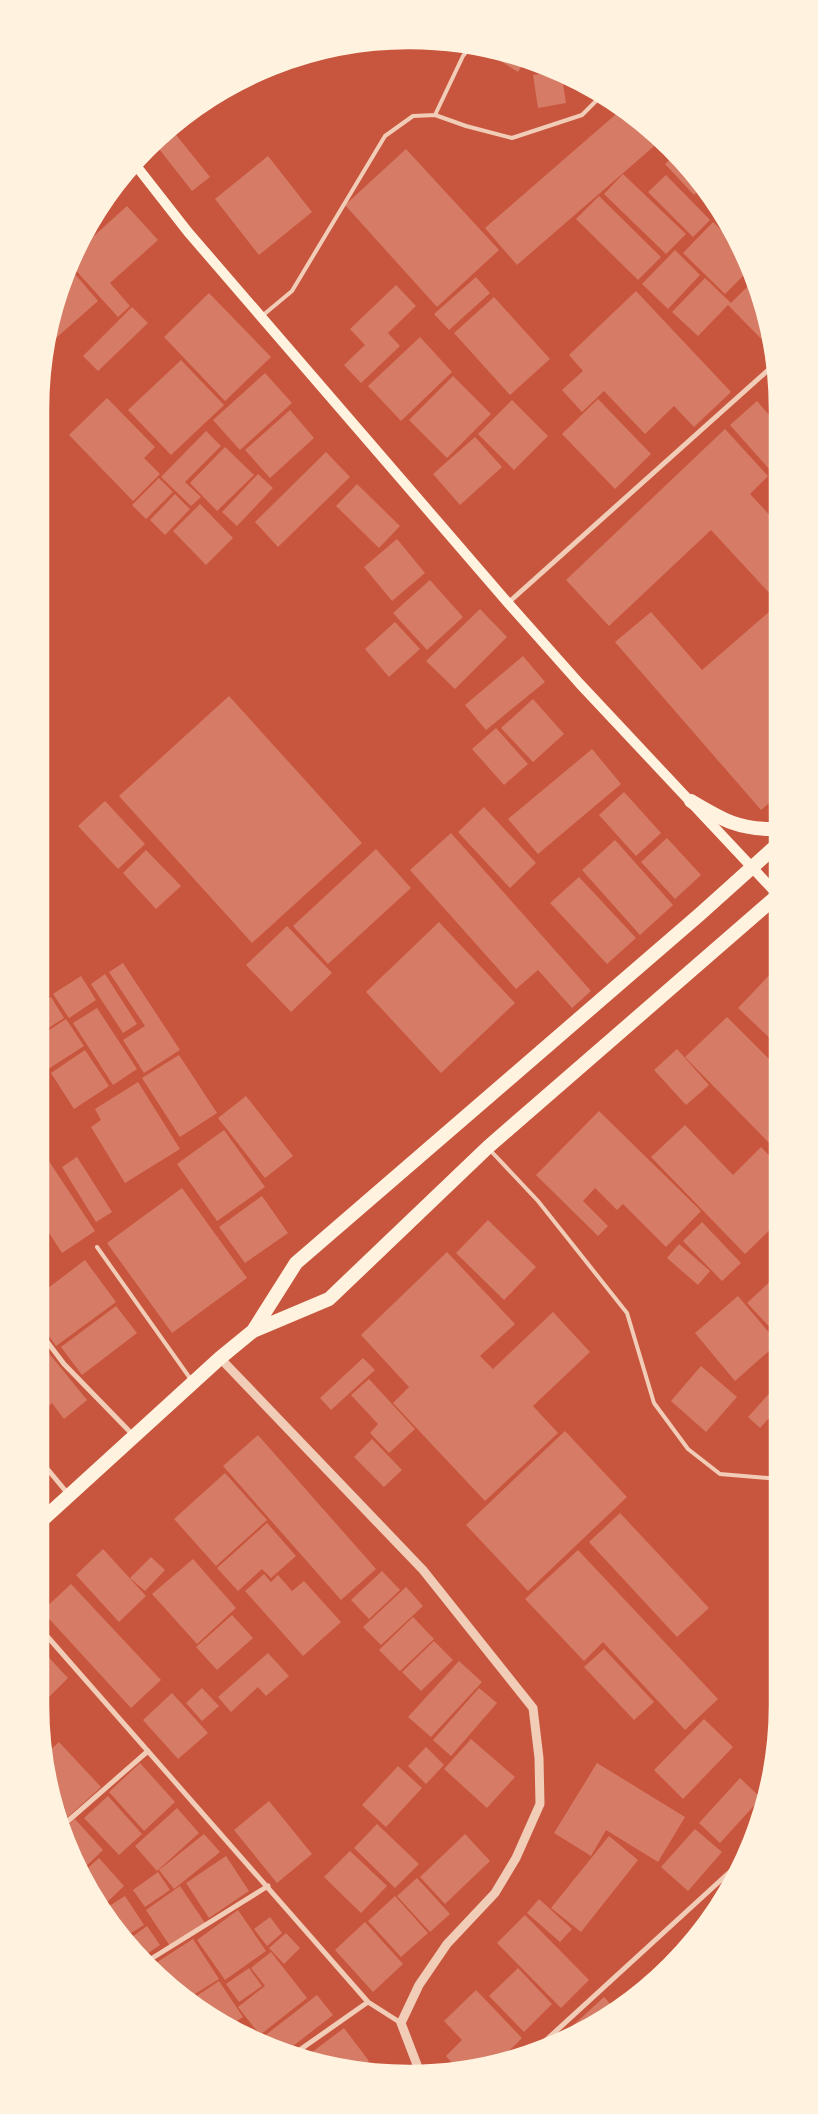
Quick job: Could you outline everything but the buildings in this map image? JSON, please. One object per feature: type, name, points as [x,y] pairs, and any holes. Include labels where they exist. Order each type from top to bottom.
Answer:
[{"type":"highway","points":[[691,801],[740,827],[770,829]]},
{"type":"highway","points":[[253,1331],[296,1263],[700,915],[770,851]]},
{"type":"highway","points":[[48,1516],[193,1382],[253,1331],[329,1299],[488,1147],[770,901]]},
{"type":"main road","points":[[139,169],[188,232],[508,603],[580,684],[770,887]]},
{"type":"street","points":[[508,603],[768,370]]},
{"type":"street","points":[[48,1343],[64,1364],[134,1436]]},
{"type":"street","points":[[220,1358],[423,1570],[533,1708],[539,1758],[540,1804],[516,1858],[494,1893],[446,1944],[420,1985],[402,2023]]},
{"type":"street","points":[[48,1470],[69,1496]]},
{"type":"street","points":[[48,1636],[368,2002],[402,2023],[417,2066]]},
{"type":"street","points":[[67,1822],[148,1751]]},
{"type":"street","points":[[548,2039],[729,1873]]},
{"type":"street","points":[[151,1959],[268,1886]]},
{"type":"street","points":[[300,2049],[368,2002]]},
{"type":"lane","points":[[435,114],[466,52]]},
{"type":"lane","points":[[262,316],[292,291],[385,136],[414,116],[435,114],[466,126],[512,138],[582,115],[597,100]]},
{"type":"lane","points":[[488,1147],[538,1201],[627,1313],[654,1403],[688,1450],[720,1474],[770,1478]]},
{"type":"lane","points":[[97,1248],[193,1382]]}]
